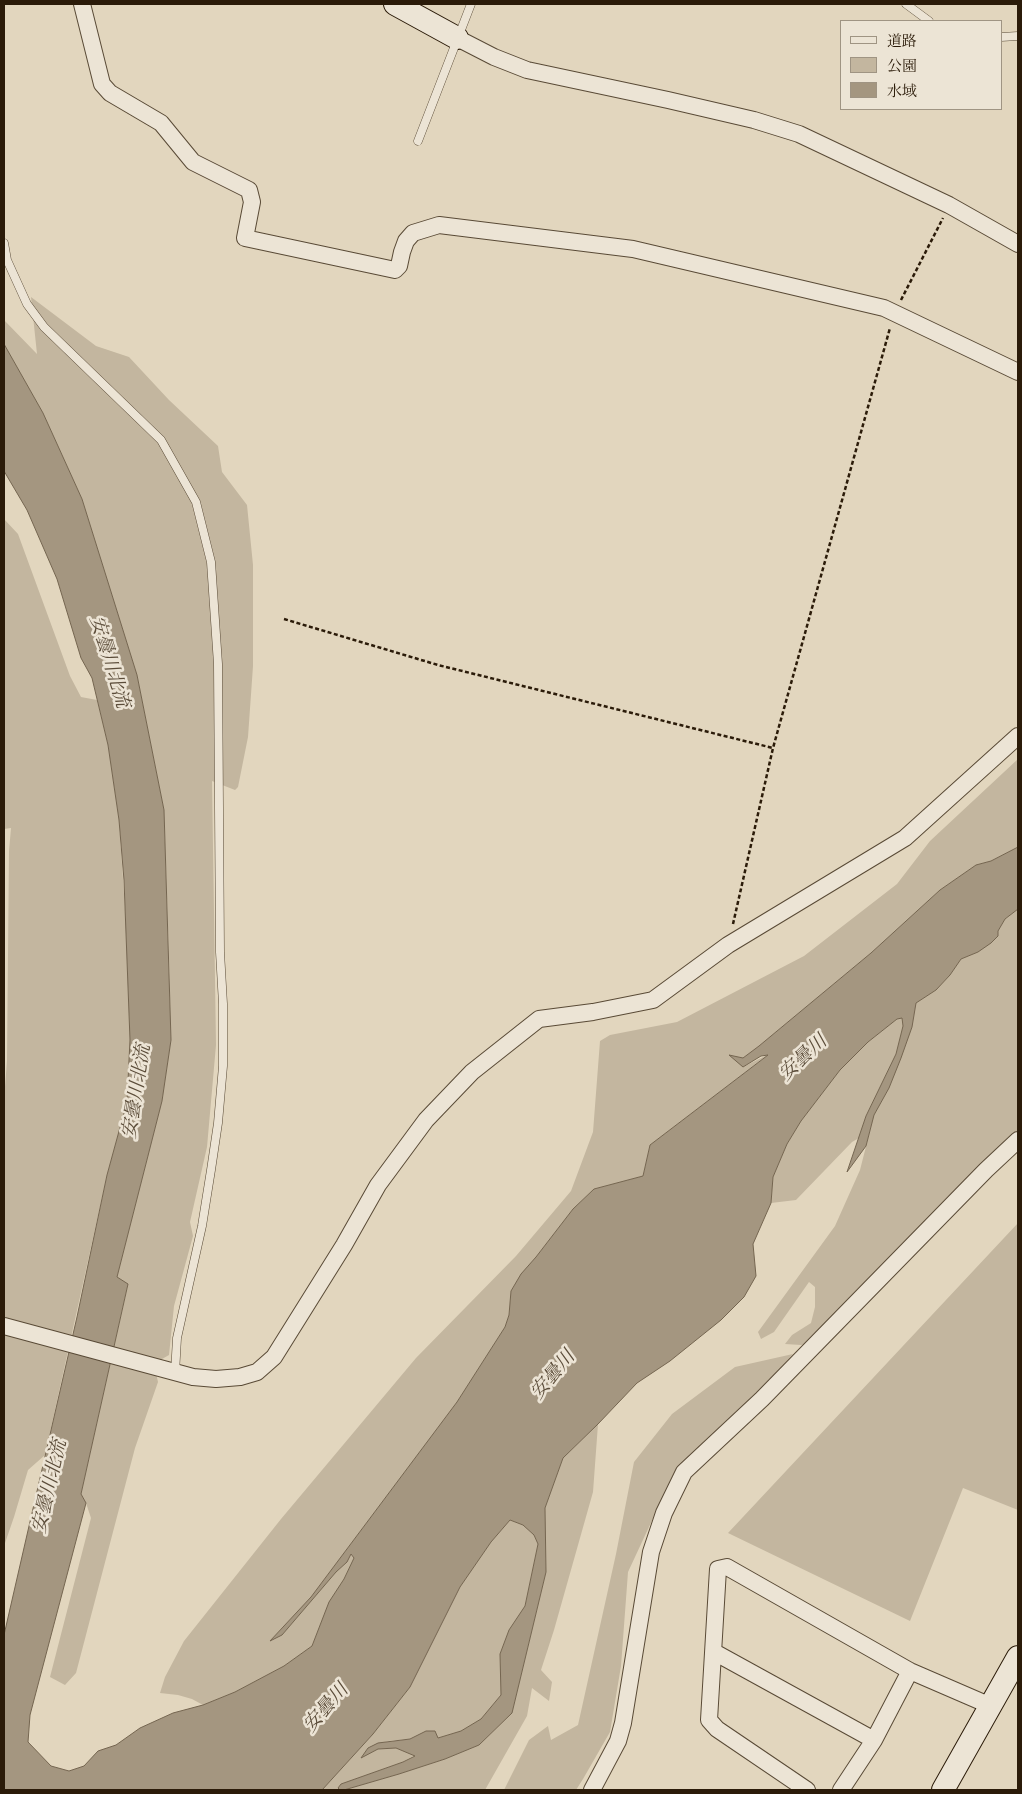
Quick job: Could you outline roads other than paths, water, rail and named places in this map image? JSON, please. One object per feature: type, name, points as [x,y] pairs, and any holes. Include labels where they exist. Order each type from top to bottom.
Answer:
[{"type":"main road","points":[[395,4],[457,38]]},
{"type":"main road","points":[[943,1790],[1018,1658]]},
{"type":"street","points":[[82,4],[102,84],[110,93],[161,123],[193,162],[249,190],[252,202],[245,238],[395,270],[399,266],[406,241],[413,233],[439,225],[633,248],[884,308],[1018,372]]},
{"type":"street","points":[[457,38],[494,57],[526,70],[754,120],[799,134],[949,206],[1018,244]]},
{"type":"street","points":[[4,1326],[193,1377],[216,1379],[240,1378],[257,1372],[274,1357],[378,1185],[426,1120],[472,1072],[539,1019],[593,1012],[653,1000],[728,945],[905,838],[1018,736]]},
{"type":"street","points":[[592,1790],[618,1741],[623,1723],[651,1552],[664,1512],[684,1472],[762,1399],[986,1170],[1018,1140]]},
{"type":"street","points":[[807,1790],[717,1729],[709,1720],[718,1569],[727,1567],[910,1671],[991,1706]]},
{"type":"street","points":[[714,1652],[874,1740]]},
{"type":"street","points":[[841,1790],[874,1740],[910,1671]]},
{"type":"lane","points":[[418,141],[471,4]]},
{"type":"lane","points":[[906,4],[928,20]]},
{"type":"lane","points":[[1002,37],[1018,36]]},
{"type":"lane","points":[[4,243],[7,260],[27,304],[44,327],[161,440],[196,502],[211,562],[218,664],[219,903],[223,1004],[223,1066],[218,1123],[202,1226],[177,1338],[176,1372]]},
{"type":"water","points":[[4,344],[43,413],[82,499],[137,675],[164,810],[171,1040],[162,1101],[117,1277],[128,1284],[81,1494],[86,1503],[30,1715],[28,1742],[51,1766],[69,1771],[84,1766],[98,1751],[116,1745],[140,1728],[173,1713],[203,1705],[235,1692],[284,1666],[312,1646],[329,1602],[344,1579],[354,1558],[351,1554],[347,1562],[336,1572],[282,1635],[270,1641],[311,1597],[457,1402],[505,1327],[509,1315],[511,1291],[521,1274],[573,1209],[594,1189],[643,1176],[650,1145],[768,1055],[761,1056],[743,1067],[729,1055],[743,1058],[759,1046],[871,953],[940,890],[976,865],[991,861],[1018,847],[1018,909],[1005,919],[998,931],[998,936],[991,943],[978,952],[961,959],[936,990],[916,1003],[912,1027],[889,1088],[874,1115],[866,1146],[847,1172],[866,1116],[896,1054],[903,1026],[902,1018],[897,1019],[868,1042],[840,1070],[801,1121],[787,1144],[773,1177],[771,1203],[753,1244],[756,1276],[744,1297],[721,1320],[670,1361],[637,1383],[563,1458],[545,1508],[546,1572],[512,1713],[479,1745],[445,1759],[344,1790],[338,1788],[341,1784],[415,1756],[396,1748],[378,1749],[361,1758],[368,1748],[378,1743],[410,1739],[426,1731],[435,1731],[438,1738],[461,1731],[481,1719],[501,1695],[500,1654],[509,1630],[525,1606],[538,1544],[534,1535],[523,1525],[510,1520],[491,1542],[460,1587],[410,1687],[373,1734],[322,1790],[4,1790],[4,1635],[77,1317],[107,1175],[127,1102],[130,1040],[124,880],[119,820],[108,745],[92,678],[81,658],[57,579],[27,510],[4,471]]},
{"type":"water label","name":"安曇川北流","points":[[108,662]]},
{"type":"water label","name":"安曇川","points":[[804,1059]]},
{"type":"water label","name":"安曇川北流","points":[[138,1092]]},
{"type":"water label","name":"安曇川","points":[[554,1376]]},
{"type":"water label","name":"安曇川北流","points":[[51,1487]]},
{"type":"water label","name":"安曇川","points":[[327,1709]]}]
